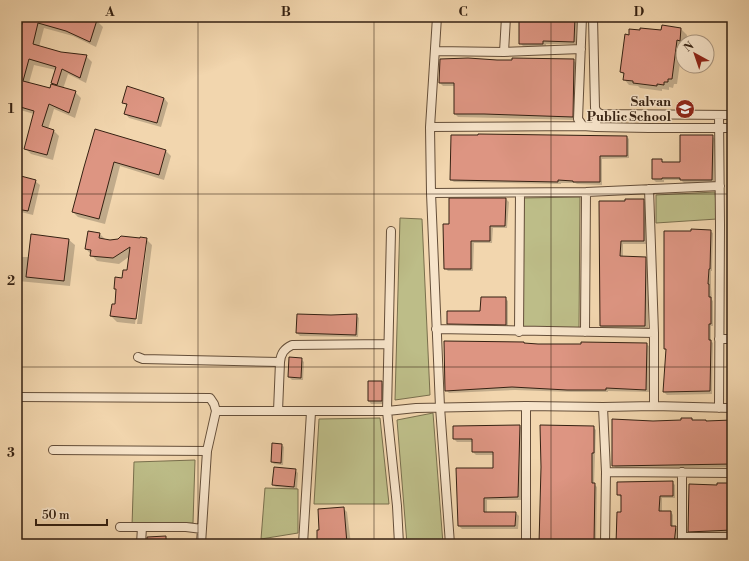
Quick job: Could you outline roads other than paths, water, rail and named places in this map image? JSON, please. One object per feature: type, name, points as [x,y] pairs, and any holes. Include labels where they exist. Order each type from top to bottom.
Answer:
[{"type":"street","points":[[437,17],[430,127],[431,193],[440,407],[450,544]]},
{"type":"street","points":[[504,52],[506,17]]},
{"type":"street","points":[[582,17],[578,119],[584,126]]},
{"type":"street","points":[[593,17],[595,108],[597,112],[596,127]]},
{"type":"street","points":[[435,51],[504,52],[581,50]]},
{"type":"street","points":[[597,112],[602,114],[732,115]]},
{"type":"street","points":[[719,115],[719,408]]},
{"type":"street","points":[[430,127],[584,126],[732,128]]},
{"type":"street","points":[[431,193],[586,192],[720,186]]},
{"type":"street","points":[[649,189],[654,333],[654,406]]},
{"type":"street","points":[[585,332],[586,192]]},
{"type":"street","points":[[519,332],[520,193]]},
{"type":"street","points":[[391,231],[387,411],[397,506],[399,544]]},
{"type":"street","points":[[436,329],[519,332],[654,333]]},
{"type":"street","points":[[719,339],[732,339]]},
{"type":"street","points":[[278,411],[280,362],[281,355],[286,348],[292,345],[388,344]]},
{"type":"street","points":[[138,357],[143,359],[280,362]]},
{"type":"street","points":[[17,397],[210,398],[216,411],[207,452],[201,544]]},
{"type":"street","points":[[526,406],[526,544]]},
{"type":"street","points":[[216,411],[387,411],[440,407],[526,406],[654,406],[732,408]]},
{"type":"street","points":[[603,407],[606,472],[605,544]]},
{"type":"street","points":[[303,544],[311,412]]},
{"type":"street","points":[[53,450],[207,452]]},
{"type":"street","points":[[606,472],[732,473]]},
{"type":"street","points":[[682,472],[682,541],[732,537]]},
{"type":"street","points":[[120,527],[186,527],[202,529]]},
{"type":"street","points":[[141,544],[142,527]]},
{"type":"place","name":"Salvan Public School","points":[[685,109]]}]
